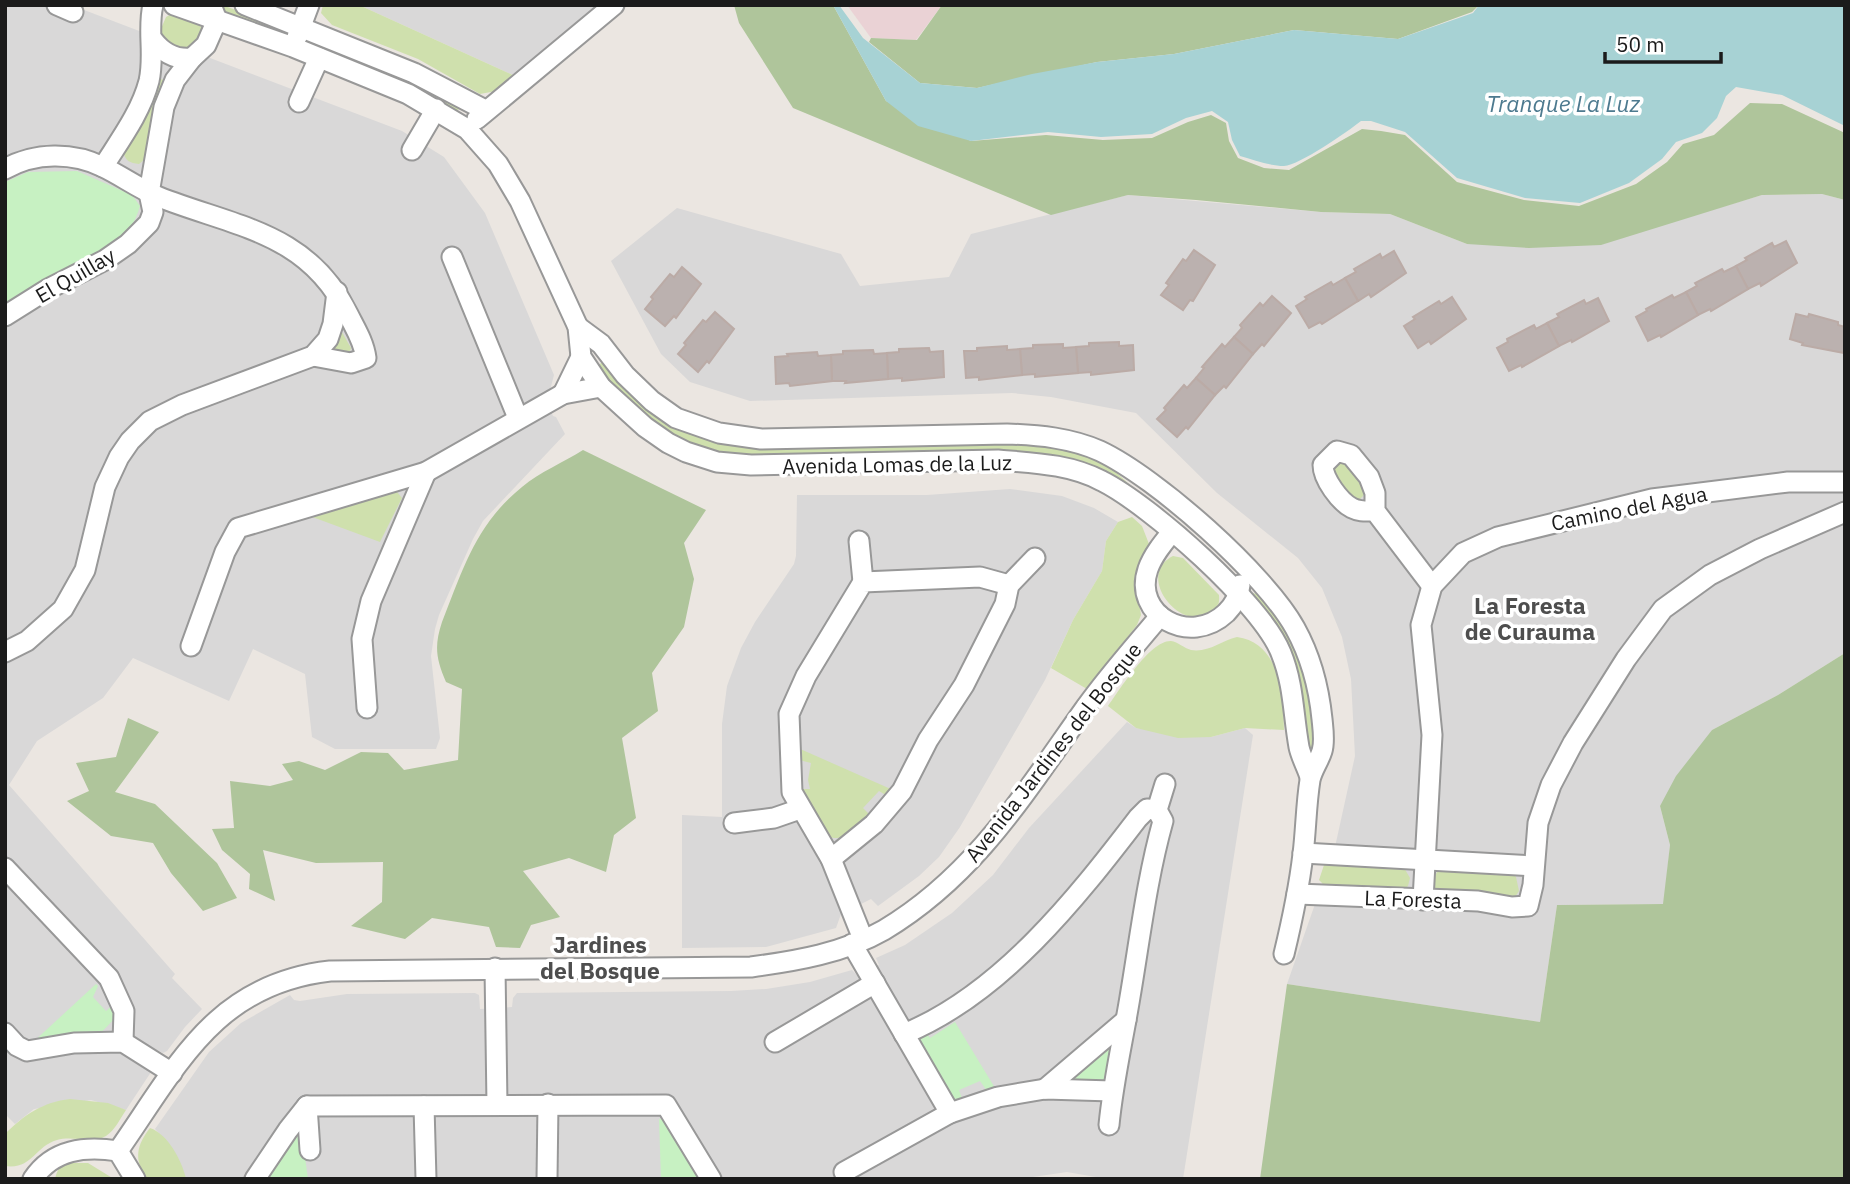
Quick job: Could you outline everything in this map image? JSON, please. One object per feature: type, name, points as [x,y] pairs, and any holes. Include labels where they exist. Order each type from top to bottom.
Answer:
[{"type":"street","points":[[103,167],[131,123],[149,80],[153,40],[149,19],[153,5]]},
{"type":"street","name":"Avenida Lomas de la Luz","points":[[174,5],[214,13],[408,94],[467,129],[498,164],[520,201],[578,327],[581,357],[601,387],[620,407],[656,436],[686,452],[717,462],[751,466],[998,460],[1070,468],[1132,499],[1240,595],[1264,622],[1280,650],[1291,682],[1299,748],[1310,777]]},
{"type":"street","points":[[246,5],[282,12],[301,27],[414,73],[485,110]]},
{"type":"street","points":[[293,47],[309,5]]},
{"type":"street","points":[[467,129],[485,110],[614,5]]},
{"type":"street","points":[[282,12],[293,47]]},
{"type":"street","name":"El Quillay","points":[[5,316],[48,289],[105,260],[128,244],[149,223],[153,212],[149,193],[164,107],[175,80],[206,45],[214,13]]},
{"type":"street","points":[[153,40],[169,55],[182,59],[192,58]]},
{"type":"street","points":[[299,102],[319,58]]},
{"type":"street","points":[[410,149],[436,109]]},
{"type":"street","points":[[5,169],[24,161],[51,156],[78,158],[103,167],[149,193],[233,221],[280,241],[314,265],[337,292],[362,342],[366,358],[351,363],[313,356]]},
{"type":"street","points":[[452,257],[518,418]]},
{"type":"street","points":[[5,652],[27,641],[63,609],[85,570],[105,488],[119,457],[130,441],[150,421],[182,405],[313,356],[328,339],[337,292]]},
{"type":"street","name":"Avenida Lomas de la Luz","points":[[578,327],[601,344],[625,374],[652,401],[676,418],[719,433],[761,439],[1007,433],[1072,441],[1125,465],[1181,508],[1241,562],[1281,605],[1296,629],[1311,666],[1322,720],[1323,748],[1310,777],[1297,894],[1284,954]]},
{"type":"street","points":[[563,394],[581,357]]},
{"type":"street","points":[[191,646],[225,552],[238,528],[426,472],[563,394],[601,387]]},
{"type":"street","points":[[367,708],[362,639],[364,628],[371,601],[426,472]]},
{"type":"street","name":"Camino del Agua","points":[[1423,900],[1432,735],[1421,625],[1432,586],[1463,553],[1479,543],[1565,519],[1653,499],[1788,482],[1845,482]]},
{"type":"street","points":[[1375,511],[1432,586]]},
{"type":"street","points":[[1533,866],[1538,823],[1550,785],[1626,659],[1663,609],[1710,576],[1760,549],[1845,512]]},
{"type":"street","points":[[1172,532],[1157,551],[1148,570],[1145,587],[1150,603],[1160,616],[1175,625],[1189,629],[1205,627],[1218,621],[1240,595],[1241,562]]},
{"type":"street","points":[[859,541],[863,582],[806,676],[789,714],[792,792],[831,859],[858,942],[875,983],[950,1113]]},
{"type":"street","points":[[831,859],[874,824],[902,791],[928,740],[964,685],[1005,604],[1009,586],[1035,558]]},
{"type":"street","points":[[863,582],[980,577],[1009,586]]},
{"type":"street","name":"Avenida Jardines del Bosque","points":[[118,1151],[172,1073],[210,1025],[225,1011],[301,966],[330,971],[751,967],[799,961],[858,942],[883,930],[925,902],[969,862],[1029,790],[1087,706],[1160,616]]},
{"type":"street","points":[[1109,1125],[1112,1091],[1153,856],[1163,821],[1157,810],[1165,784]]},
{"type":"street","points":[[734,823],[774,818],[800,809]]},
{"type":"street","points":[[904,1034],[931,1023],[984,987],[1035,941],[1147,809],[1157,810]]},
{"type":"street","points":[[1124,837],[1137,835],[1148,843],[1153,856]]},
{"type":"street","name":"La Foresta","points":[[1297,894],[1478,901],[1512,907],[1528,906],[1533,885],[1533,866],[1303,853]]},
{"type":"street","points":[[5,868],[109,978],[124,1011],[123,1042]]},
{"type":"street","points":[[495,968],[497,1105]]},
{"type":"street","points":[[775,1042],[875,983]]},
{"type":"street","points":[[1045,1089],[1126,1020]]},
{"type":"street","points":[[5,1033],[17,1046],[27,1051],[74,1042],[123,1042],[172,1073]]},
{"type":"street","points":[[844,1172],[950,1113],[998,1097],[1045,1089],[1112,1091]]},
{"type":"street","points":[[547,1179],[548,1104]]},
{"type":"street","points":[[307,1106],[666,1105],[711,1179]]},
{"type":"street","points":[[307,1106],[310,1150]]},
{"type":"street","points":[[255,1179],[307,1106]]},
{"type":"street","points":[[424,1106],[426,1179]]},
{"type":"street","points":[[33,1179],[48,1160],[68,1152],[91,1149],[118,1151],[135,1179]]},
{"type":"shaded area","points":[[5,5],[71,5],[402,131],[444,157],[485,213],[554,375],[547,402],[565,434],[483,521],[439,615],[431,656],[440,738],[436,749],[335,749],[312,737],[305,674],[253,649],[229,701],[133,658],[103,698],[37,741],[9,785],[175,974],[172,978],[202,1009],[167,1051],[163,1053],[151,1047],[142,1062],[153,1069],[126,1110],[91,1100],[34,1109],[15,1124],[5,1114]]},
{"type":"shaded area","points":[[359,5],[598,5],[515,76]]},
{"type":"shaded area","points":[[847,5],[942,5],[916,40],[871,38]]},
{"type":"shaded area","points":[[1822,194],[1845,200],[1845,653],[1778,695],[1712,730],[1660,806],[1670,845],[1664,904],[1557,905],[1540,1022],[1287,984],[1335,847],[1355,756],[1351,679],[1342,637],[1322,588],[1298,558],[1217,493],[1136,413],[1051,397],[1012,393],[750,401],[690,382],[661,354],[611,261],[677,208],[841,254],[860,286],[949,277],[971,234],[1128,195],[1321,212],[1390,214],[1467,244],[1695,215],[1762,195]]},
{"type":"shaded area","points":[[1010,489],[1062,496],[1094,508],[1118,522],[1106,541],[1102,571],[1073,620],[1045,680],[960,827],[939,857],[919,876],[878,906],[871,899],[841,914],[836,928],[766,947],[682,948],[682,815],[722,817],[722,724],[727,686],[741,648],[755,622],[794,564],[797,495],[927,495]]},
{"type":"shaded area","points":[[1127,722],[1136,728],[1211,737],[1245,728],[1253,735],[1183,1179],[1107,1179],[1067,1172],[1019,1179],[186,1179],[166,1141],[155,1129],[209,1052],[241,1023],[290,995],[294,1000],[300,1001],[347,994],[475,993],[479,995],[480,1009],[512,1007],[517,993],[731,991],[810,982],[852,970],[857,975],[879,965],[876,958],[905,945],[952,913],[993,875],[1029,828]]},
{"type":"green space","points":[[323,5],[359,5],[515,76],[496,91],[480,94],[418,59],[332,25],[321,13]]},
{"type":"green space","points":[[734,5],[833,5],[886,101],[971,141],[1046,135],[1103,140],[1152,138],[1211,115],[1226,123],[1229,141],[1238,158],[1264,168],[1289,170],[1362,129],[1381,131],[1405,135],[1457,182],[1524,200],[1579,206],[1636,184],[1667,162],[1683,144],[1714,135],[1750,103],[1782,104],[1845,133],[1845,200],[1822,194],[1762,195],[1601,245],[1529,248],[1467,244],[1390,214],[1321,212],[1128,195],[1051,215],[793,108],[739,23]]},
{"type":"green space","points":[[942,5],[1479,5],[1472,12],[1398,39],[1294,30],[1174,54],[1097,62],[977,88],[920,83],[869,42],[871,38],[917,40]]},
{"type":"green space","points":[[222,7],[280,27],[282,32],[280,34],[223,15]]},
{"type":"green space","points":[[173,13],[193,21],[204,31],[205,36],[185,52],[165,43],[160,31],[166,17]]},
{"type":"green space","points":[[313,40],[425,85],[460,108],[455,113],[311,44]]},
{"type":"green space","points":[[160,79],[168,81],[145,159],[139,164],[133,163],[123,151],[146,112]]},
{"type":"green space","points":[[77,171],[132,195],[140,206],[134,222],[126,234],[115,243],[50,276],[5,308],[5,182],[28,172]]},
{"type":"green space","points":[[339,327],[351,348],[348,357],[330,351]]},
{"type":"green space","points":[[603,361],[678,428],[709,440],[743,446],[1000,438],[1059,444],[1102,460],[1155,507],[1058,457],[1027,452],[744,458],[707,452],[676,438],[646,418],[619,393],[598,366]]},
{"type":"green space","points":[[583,450],[706,510],[684,543],[694,579],[684,627],[652,673],[658,711],[622,738],[636,818],[614,835],[606,872],[569,858],[523,871],[560,917],[531,925],[520,948],[496,947],[489,927],[432,918],[405,939],[351,926],[382,902],[383,862],[316,863],[263,850],[275,901],[249,889],[250,874],[222,850],[212,829],[234,828],[230,781],[270,786],[293,780],[282,764],[299,761],[325,770],[361,752],[388,753],[404,770],[458,760],[462,689],[446,682],[438,659],[437,645],[442,622],[457,584],[482,532],[506,501],[536,477]]},
{"type":"green space","points":[[1337,461],[1344,462],[1364,487],[1364,495],[1360,499],[1351,499],[1332,473],[1332,466]]},
{"type":"green space","points":[[393,487],[402,498],[380,542],[307,515]]},
{"type":"green space","points":[[1132,517],[1142,526],[1149,544],[1136,584],[1141,615],[1137,625],[1087,689],[1051,668],[1073,620],[1102,571],[1106,541],[1118,522]]},
{"type":"green space","points":[[1173,556],[1183,558],[1219,595],[1216,609],[1210,614],[1198,617],[1186,615],[1175,609],[1166,599],[1158,576],[1162,565]]},
{"type":"green space","points":[[1246,592],[1263,595],[1290,631],[1310,691],[1315,748],[1310,756],[1303,714]]},
{"type":"green space","points":[[1237,637],[1251,641],[1271,660],[1277,673],[1283,702],[1284,730],[1245,728],[1211,737],[1178,738],[1136,728],[1108,706],[1136,667],[1163,643],[1171,641],[1197,650]]},
{"type":"green space","points":[[1845,653],[1845,1179],[1260,1179],[1287,984],[1540,1022],[1557,905],[1663,904],[1670,845],[1660,806],[1676,776],[1712,730],[1778,695]]},
{"type":"green space","points":[[128,718],[159,732],[115,792],[155,804],[217,863],[237,898],[203,911],[171,873],[153,843],[111,836],[67,801],[89,791],[76,763],[116,757]]},
{"type":"green space","points":[[798,748],[893,790],[889,797],[879,791],[863,808],[873,818],[856,831],[839,838],[825,836],[799,789],[810,789],[808,780],[811,763],[799,760]]},
{"type":"green space","points":[[1324,865],[1403,866],[1410,878],[1408,886],[1399,893],[1328,889],[1319,880]]},
{"type":"green space","points":[[1439,869],[1509,870],[1516,877],[1519,891],[1515,897],[1508,899],[1441,894],[1434,888],[1434,877]]},
{"type":"green space","points":[[96,984],[98,986],[93,997],[106,1011],[114,1004],[116,1017],[98,1036],[31,1044]]},
{"type":"green space","points":[[955,1022],[995,1088],[987,1091],[980,1081],[959,1090],[963,1101],[950,1097],[915,1041],[924,1030],[930,1038]]},
{"type":"green space","points":[[1115,1035],[1107,1080],[1102,1083],[1066,1082]]},
{"type":"green space","points":[[70,1099],[108,1103],[126,1110],[115,1128],[106,1136],[57,1140],[21,1165],[5,1166],[5,1134],[34,1110]]},
{"type":"green space","points":[[659,1119],[669,1120],[703,1179],[661,1179]]},
{"type":"green space","points":[[150,1128],[163,1136],[173,1149],[186,1179],[146,1179],[138,1153]]},
{"type":"green space","points":[[301,1128],[308,1179],[265,1179]]},
{"type":"green space","points":[[68,1163],[88,1163],[114,1179],[55,1179],[59,1168]]},
{"type":"water","name":"Tranque La Luz","points":[[833,5],[839,5],[863,38],[920,83],[977,88],[1097,62],[1174,54],[1294,30],[1398,39],[1473,13],[1479,5],[1845,5],[1845,126],[1782,95],[1736,87],[1726,96],[1717,118],[1702,133],[1676,142],[1662,159],[1629,183],[1580,203],[1525,198],[1457,178],[1405,132],[1371,121],[1361,121],[1312,154],[1284,166],[1240,156],[1232,140],[1228,122],[1212,111],[1186,118],[1152,134],[1101,137],[1048,132],[971,141],[918,126],[886,101]]},
{"type":"building","points":[[1786,241],[1797,263],[1761,286],[1760,283],[1748,289],[1736,266],[1772,243],[1774,247]]},
{"type":"building","points":[[1194,250],[1215,265],[1193,301],[1190,300],[1183,310],[1161,295],[1183,259],[1186,261]]},
{"type":"building","points":[[1394,251],[1406,273],[1371,297],[1369,294],[1358,301],[1345,278],[1356,272],[1354,269],[1380,254],[1382,258]]},
{"type":"building","points":[[1736,266],[1748,289],[1711,311],[1710,309],[1698,315],[1686,292],[1697,286],[1695,283],[1722,269],[1724,272]]},
{"type":"building","points":[[682,267],[701,284],[676,318],[674,316],[665,326],[645,309],[670,274],[674,277]]},
{"type":"building","points":[[1345,278],[1358,301],[1322,324],[1320,322],[1309,328],[1296,306],[1307,299],[1305,297],[1331,282],[1333,285]]},
{"type":"building","points":[[1686,292],[1698,315],[1661,337],[1660,335],[1648,341],[1636,317],[1672,295],[1674,298]]},
{"type":"building","points":[[1272,296],[1291,313],[1264,346],[1262,344],[1253,354],[1234,337],[1242,328],[1240,325],[1260,303],[1263,306]]},
{"type":"building","points":[[1452,297],[1466,319],[1431,344],[1429,341],[1418,348],[1404,326],[1439,301],[1441,304]]},
{"type":"building","points":[[1598,298],[1609,321],[1572,342],[1571,340],[1559,346],[1547,323],[1559,317],[1557,314],[1584,300],[1586,304]]},
{"type":"building","points":[[715,312],[734,329],[709,363],[707,361],[698,372],[678,354],[703,320],[706,322]]},
{"type":"building","points":[[1796,314],[1808,317],[1809,314],[1838,322],[1838,325],[1845,327],[1844,353],[1802,345],[1803,343],[1790,339]]},
{"type":"building","points":[[1547,323],[1559,346],[1522,367],[1521,365],[1509,371],[1497,348],[1508,342],[1507,339],[1534,325],[1536,329]]},
{"type":"building","points":[[1234,337],[1253,354],[1226,388],[1224,386],[1215,395],[1196,378],[1222,344],[1225,347]]},
{"type":"building","points":[[1119,342],[1119,346],[1133,345],[1134,370],[1091,375],[1091,372],[1078,373],[1076,347],[1089,346],[1089,343]]},
{"type":"building","points":[[1063,344],[1063,348],[1076,347],[1078,373],[1035,377],[1035,374],[1022,375],[1020,349],[1033,348],[1033,345]]},
{"type":"building","points":[[1007,346],[1007,350],[1020,349],[1022,375],[979,380],[979,377],[966,378],[964,351]]},
{"type":"building","points":[[929,348],[930,352],[943,351],[944,377],[902,381],[902,378],[888,379],[887,353],[899,352],[899,349]]},
{"type":"building","points":[[873,350],[874,354],[887,353],[888,379],[845,383],[846,381],[832,381],[831,355],[843,354],[843,351]]},
{"type":"building","points":[[817,352],[818,356],[831,355],[832,381],[790,386],[789,383],[776,384],[775,357]]},
{"type":"building","points":[[1196,378],[1215,395],[1188,429],[1186,427],[1177,437],[1157,419],[1184,385],[1187,388]]},
{"type":"district","name":"La Foresta de Curauma","points":[[1530,618]]},
{"type":"district","name":"Jardines del Bosque","points":[[600,957]]}]
